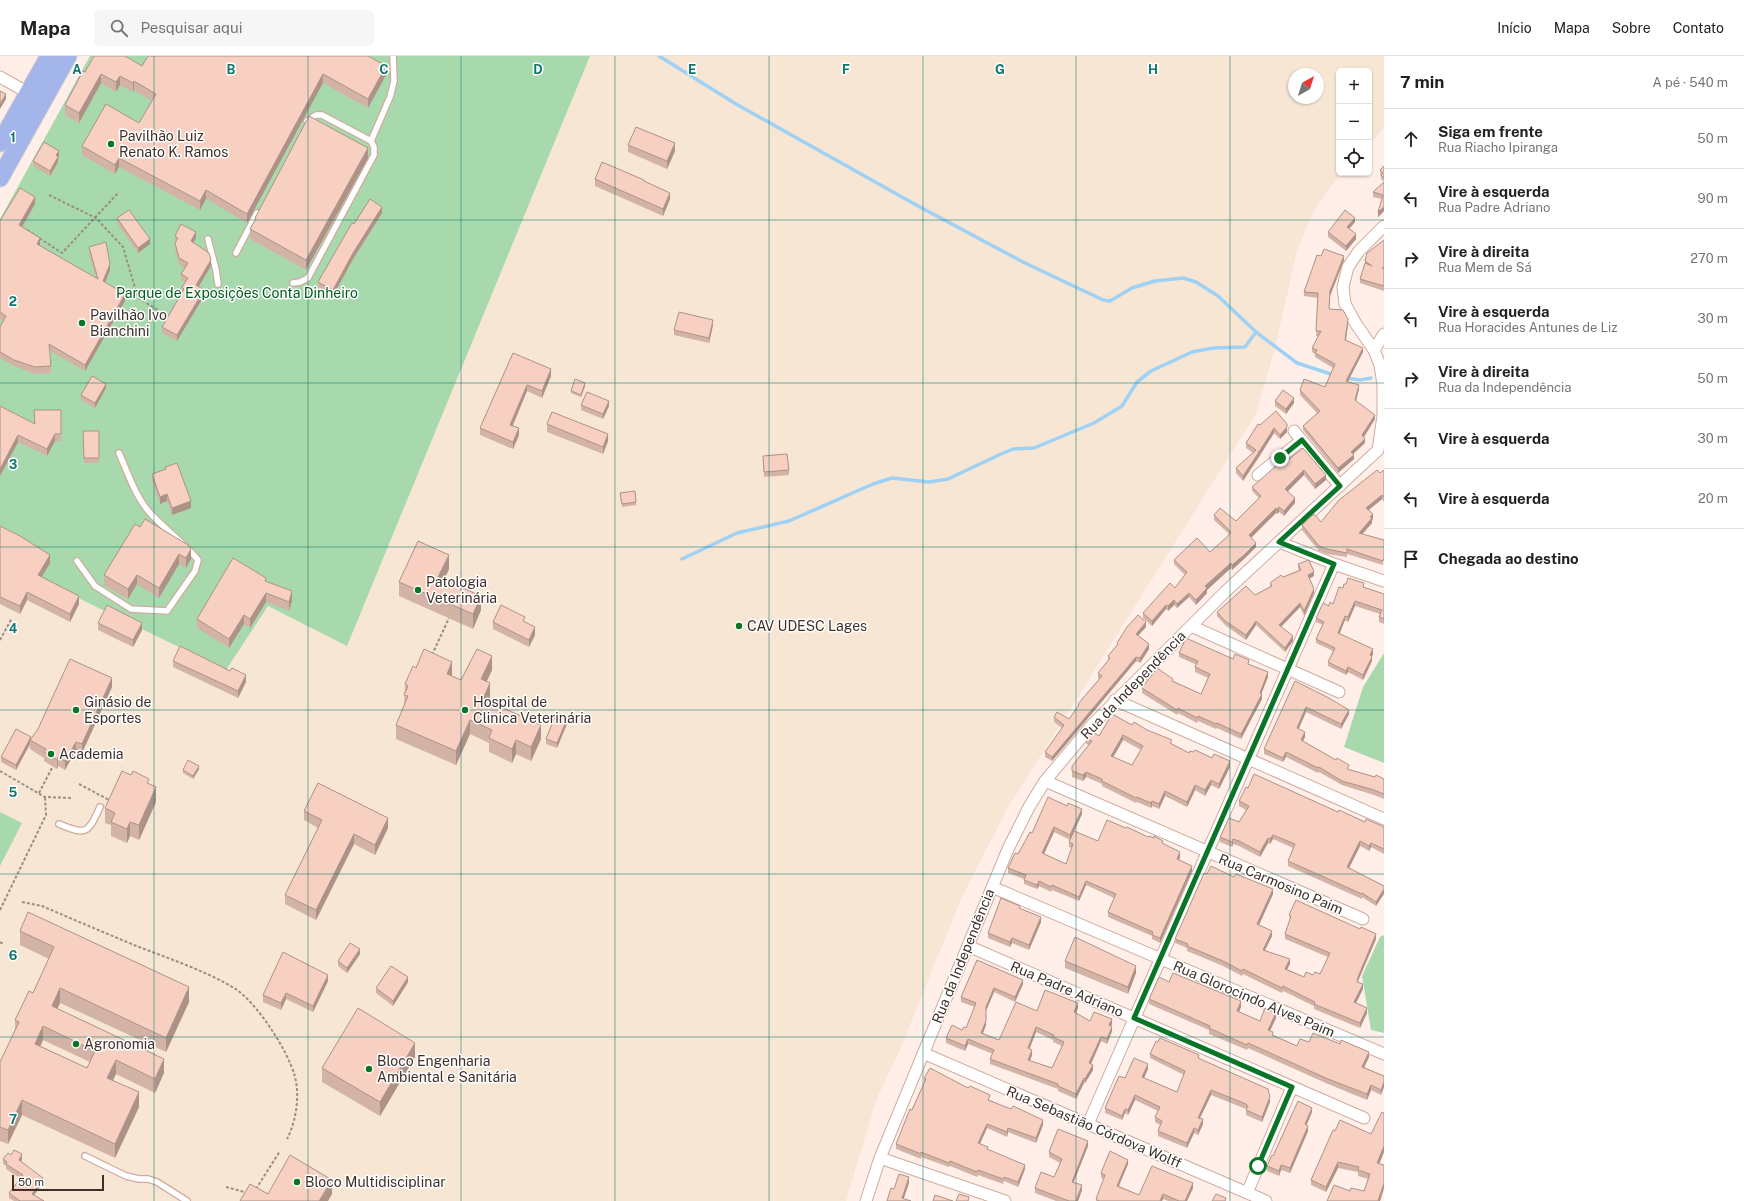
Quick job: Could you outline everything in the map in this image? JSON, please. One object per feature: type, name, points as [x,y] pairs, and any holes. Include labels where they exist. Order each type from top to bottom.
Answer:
[{"type":"main road","points":[[0,143],[48,56]]},
{"type":"main road","points":[[0,178],[68,56]]},
{"type":"street","points":[[0,77],[43,101]]},
{"type":"street","name":"Rua da Independência","points":[[866,1201],[880,1158],[992,887],[1016,831],[1045,781],[1115,700],[1279,542],[1381,449],[1383,385],[1380,365],[1374,350],[1356,324],[1345,304],[1343,287],[1348,267],[1359,251],[1384,226]]},
{"type":"street","points":[[1374,350],[1384,334]]},
{"type":"street","points":[[1294,431],[1340,486]]},
{"type":"street","points":[[1258,475],[1302,440]]},
{"type":"street","points":[[1279,542],[1334,564],[1384,581]]},
{"type":"street","points":[[1088,1124],[1334,564]]},
{"type":"street","points":[[1191,626],[1339,692]]},
{"type":"street","points":[[1115,700],[1384,819]]},
{"type":"street","name":"Rua Carmosino Paim","points":[[1045,781],[1363,919]]},
{"type":"street","name":"Rua Glorocindo Alves Paim","points":[[992,887],[1384,1054]]},
{"type":"street","name":"Rua Padre Adriano","points":[[968,946],[1364,1118]]},
{"type":"street","name":"Rua Sebastião Córdova Wolff","points":[[923,1053],[1266,1201]]},
{"type":"street","points":[[1247,1193],[1292,1087]]},
{"type":"street","points":[[880,1158],[1005,1201]]},
{"type":"lane","points":[[371,141],[390,97],[394,80],[393,56]]},
{"type":"lane","points":[[293,283],[300,282],[308,278],[374,155],[374,147],[371,141],[322,115],[316,115],[308,119],[305,126]]},
{"type":"lane","points":[[236,253],[261,206]]},
{"type":"lane","points":[[208,239],[218,284]]},
{"type":"lane","points":[[77,561],[95,586],[131,609],[167,611],[195,571],[198,560],[190,550],[150,514],[136,492],[119,453]]},
{"type":"lane","points":[[59,824],[76,831],[85,831],[91,827],[100,807]]},
{"type":"lane","points":[[86,1156],[126,1176],[139,1179],[148,1179],[157,1182],[187,1201]]},
{"type":"path","points":[[27,230],[62,253],[118,193]]},
{"type":"path","points":[[49,195],[96,218],[123,247],[138,298],[158,310]]},
{"type":"path","points":[[0,640],[12,618]]},
{"type":"path","points":[[430,660],[449,618]]},
{"type":"path","points":[[39,793],[53,766]]},
{"type":"path","points":[[0,771],[45,797],[72,798]]},
{"type":"path","points":[[79,784],[106,797],[114,803]]},
{"type":"path","points":[[0,910],[46,815],[45,797]]},
{"type":"path","points":[[22,902],[42,906],[159,954],[236,989],[258,1011],[273,1032],[286,1054],[295,1077],[297,1091],[296,1110],[292,1131],[287,1139]]},
{"type":"path","points":[[226,1187],[253,1194],[280,1151]]},
{"type":"shaded area","name":"CAV UDESC Lages","points":[[590,56],[1384,56],[1384,128],[1372,142],[1372,68],[1336,68],[1336,176],[1340,176],[1332,185],[1312,214],[1297,251],[1276,344],[1256,414],[1006,811],[961,899],[902,1045],[877,1098],[846,1201],[0,1201],[0,560],[226,670],[268,606],[347,645]]},
{"type":"green space","name":"Parque de Exposições Conta Dinheiro","points":[[90,56],[590,56],[347,646],[268,606],[226,670],[0,560],[0,219]]},
{"type":"green space","points":[[1384,653],[1384,763],[1344,747],[1363,687]]},
{"type":"green space","points":[[0,812],[22,823],[0,866]]},
{"type":"green space","points":[[1384,935],[1384,1033],[1371,1030],[1362,976],[1380,937]]},
{"type":"building","points":[[94,56],[125,56],[142,66],[148,56],[368,56],[386,66],[368,99],[323,74],[247,214],[206,190],[200,201],[119,158],[115,165],[82,146],[106,104],[139,123],[156,94],[134,81],[133,83],[120,76],[116,82],[101,74],[79,113],[65,105],[83,71],[85,72]]},
{"type":"building","points":[[0,91],[6,94],[0,104]]},
{"type":"building","points":[[309,116],[368,148],[306,260],[250,229]]},
{"type":"building","points":[[636,127],[675,143],[667,161],[628,145]]},
{"type":"building","points":[[44,142],[59,151],[56,155],[58,157],[50,171],[33,161]]},
{"type":"building","points":[[602,162],[670,193],[663,209],[595,179]]},
{"type":"building","points":[[1384,166],[1384,178],[1381,175],[1383,173],[1380,170]]},
{"type":"building","points":[[1384,182],[1384,207],[1378,212],[1383,195],[1373,192]]},
{"type":"building","points":[[20,188],[35,197],[19,225],[40,238],[37,244],[98,279],[89,247],[106,242],[110,264],[103,281],[125,294],[85,365],[49,344],[51,366],[35,367],[14,360],[0,352],[0,327],[6,316],[0,312],[0,221]]},
{"type":"building","points":[[370,199],[382,207],[353,253],[333,290],[318,282],[352,223],[354,224]]},
{"type":"building","points":[[129,210],[150,239],[138,248],[117,218]]},
{"type":"building","points":[[1345,210],[1355,218],[1347,227],[1356,234],[1346,246],[1328,232]]},
{"type":"building","points":[[181,224],[196,232],[191,241],[209,253],[211,260],[196,285],[204,290],[177,335],[162,327],[184,289],[182,287],[188,278],[181,274],[188,263],[179,258],[175,243],[178,238],[175,236]]},
{"type":"building","points":[[1384,240],[1384,266],[1382,268],[1384,269],[1384,286],[1360,279],[1365,263],[1372,266],[1365,261],[1367,253]]},
{"type":"building","points":[[1324,249],[1344,256],[1330,291],[1329,309],[1343,310],[1348,319],[1345,340],[1363,348],[1346,381],[1359,385],[1355,400],[1375,415],[1362,435],[1365,439],[1351,452],[1354,455],[1338,468],[1303,426],[1320,411],[1300,390],[1304,379],[1325,387],[1335,364],[1315,353],[1317,350],[1312,348],[1321,331],[1316,331],[1318,293],[1304,292],[1317,255],[1321,256]]},
{"type":"building","points":[[679,312],[713,320],[709,338],[674,330]]},
{"type":"building","points":[[513,353],[551,369],[542,391],[527,385],[510,425],[519,428],[513,442],[480,428]]},
{"type":"building","points":[[92,376],[106,384],[95,403],[81,395]]},
{"type":"building","points":[[575,379],[585,383],[581,395],[571,391]]},
{"type":"building","points":[[1283,390],[1294,398],[1286,409],[1275,401]]},
{"type":"building","points":[[587,392],[609,401],[603,414],[581,405]]},
{"type":"building","points":[[0,406],[35,424],[34,410],[61,410],[61,434],[55,434],[47,449],[18,435],[0,469]]},
{"type":"building","points":[[1276,411],[1287,424],[1287,427],[1280,435],[1274,428],[1243,476],[1236,468],[1256,450],[1246,443],[1258,424],[1260,425]]},
{"type":"building","points":[[552,412],[608,434],[603,447],[547,424]]},
{"type":"building","points":[[83,431],[99,431],[99,458],[84,458]]},
{"type":"building","points":[[1303,448],[1326,475],[1315,484],[1304,470],[1285,489],[1295,498],[1284,511],[1279,507],[1277,510],[1276,508],[1249,535],[1256,543],[1244,555],[1232,565],[1231,563],[1205,586],[1207,588],[1196,600],[1189,593],[1177,604],[1174,600],[1168,606],[1166,605],[1152,621],[1143,613],[1170,583],[1175,588],[1187,572],[1174,560],[1197,538],[1210,552],[1231,532],[1214,515],[1220,508],[1236,521],[1261,496],[1252,487],[1277,465],[1279,467]]},
{"type":"building","points":[[787,454],[789,470],[764,472],[763,456]]},
{"type":"building","points":[[177,463],[191,501],[172,508],[167,494],[160,497],[152,474]]},
{"type":"building","points":[[1377,470],[1380,473],[1384,470],[1384,497],[1382,495],[1366,508],[1373,514],[1370,517],[1372,518],[1359,533],[1384,540],[1383,561],[1347,549],[1347,553],[1319,546],[1302,525],[1314,514],[1321,522],[1338,501]]},
{"type":"building","points":[[635,491],[636,502],[622,504],[620,493]]},
{"type":"building","points":[[145,519],[188,545],[191,549],[186,558],[179,554],[159,588],[137,575],[128,589],[104,575],[135,524],[140,527]]},
{"type":"building","points":[[0,526],[20,536],[50,555],[38,575],[79,596],[70,614],[27,592],[20,606],[0,597]]},
{"type":"building","points":[[418,541],[449,555],[438,577],[481,596],[473,614],[399,582]]},
{"type":"building","points":[[233,558],[266,578],[265,581],[292,591],[289,602],[266,593],[250,619],[244,615],[229,639],[197,619]]},
{"type":"building","points":[[1309,560],[1314,572],[1308,575],[1314,589],[1304,611],[1300,603],[1279,625],[1293,636],[1285,648],[1256,621],[1246,635],[1225,621],[1217,612],[1246,586],[1255,595],[1272,586],[1270,583],[1281,575],[1283,577],[1301,570],[1298,564]]},
{"type":"building","points":[[1348,578],[1364,583],[1363,587],[1384,594],[1384,619],[1379,617],[1382,610],[1355,601],[1348,617],[1345,616],[1338,633],[1373,649],[1370,655],[1372,657],[1363,675],[1348,667],[1346,671],[1328,662],[1335,648],[1316,639],[1324,622],[1316,618],[1323,603],[1329,606],[1330,602],[1333,604],[1339,587],[1343,588]]},
{"type":"building","points":[[107,605],[142,623],[133,640],[98,623]]},
{"type":"building","points":[[501,605],[525,617],[523,621],[535,627],[529,640],[493,622]]},
{"type":"building","points":[[1138,615],[1146,622],[1136,634],[1149,644],[1140,658],[1136,657],[1052,757],[1045,752],[1064,725],[1054,717],[1057,712],[1069,719],[1079,705],[1078,704],[1102,676],[1098,673],[1110,658],[1108,656],[1118,644],[1117,643],[1127,627]]},
{"type":"building","points":[[1186,638],[1233,659],[1235,654],[1249,660],[1248,664],[1268,672],[1260,693],[1262,694],[1241,734],[1198,716],[1197,718],[1178,708],[1177,710],[1142,688],[1157,668],[1173,679],[1172,681],[1201,694],[1210,674],[1195,667],[1198,661],[1179,653]]},
{"type":"building","points":[[180,646],[230,671],[232,668],[246,675],[238,691],[173,661]]},
{"type":"building","name":"Hospital de Clinica Veterinária","points":[[424,649],[452,662],[447,674],[461,680],[477,649],[492,656],[481,679],[490,683],[483,699],[541,725],[531,747],[516,740],[512,749],[489,738],[492,730],[470,720],[456,751],[396,725],[408,696],[404,695],[408,686],[405,684],[413,666],[416,668]]},
{"type":"building","name":"Ginásio de Esportes","points":[[70,659],[112,678],[82,744],[76,742],[65,761],[58,757],[57,760],[44,752],[46,749],[30,740],[38,729]]},
{"type":"building","points":[[1295,681],[1349,710],[1341,724],[1306,707],[1297,728],[1305,732],[1301,740],[1336,760],[1337,758],[1349,765],[1347,769],[1375,777],[1376,775],[1384,779],[1384,794],[1342,781],[1319,767],[1318,768],[1286,752],[1283,758],[1264,749]]},
{"type":"building","points":[[556,714],[567,719],[557,743],[546,739]]},
{"type":"building","points":[[1112,714],[1132,725],[1134,722],[1147,730],[1172,740],[1170,743],[1189,753],[1190,751],[1193,752],[1195,750],[1212,758],[1214,754],[1230,761],[1219,784],[1211,780],[1205,790],[1195,785],[1187,802],[1165,791],[1159,804],[1152,801],[1151,803],[1137,797],[1136,798],[1086,772],[1083,775],[1072,771],[1072,766],[1092,741],[1086,738],[1091,731],[1099,736]],"holes":[[[1123,735],[1143,746],[1132,765],[1111,756]]]},
{"type":"building","points":[[16,729],[31,737],[16,765],[1,757]]},
{"type":"building","points":[[188,760],[199,766],[193,776],[183,770]]},
{"type":"building","points":[[122,771],[131,775],[133,771],[149,779],[147,783],[156,787],[139,825],[130,822],[127,829],[111,822],[115,813],[105,808]]},
{"type":"building","points":[[1254,774],[1338,812],[1339,810],[1365,822],[1366,819],[1384,827],[1384,849],[1371,843],[1369,846],[1360,841],[1347,867],[1384,886],[1384,889],[1376,902],[1362,893],[1288,861],[1295,844],[1273,835],[1270,839],[1268,838],[1260,852],[1239,841],[1233,839],[1232,842],[1220,837],[1229,818],[1239,822],[1249,806],[1239,801],[1246,787],[1248,788]]},
{"type":"building","points":[[318,783],[388,818],[375,845],[354,834],[316,910],[285,895],[322,820],[304,811]]},
{"type":"building","points":[[1048,797],[1067,806],[1068,803],[1082,809],[1070,835],[1054,827],[1042,853],[1066,864],[1073,844],[1069,842],[1074,831],[1098,841],[1107,820],[1148,837],[1154,838],[1154,836],[1163,841],[1162,843],[1180,852],[1177,859],[1192,866],[1160,938],[1152,935],[1153,932],[1108,912],[1116,894],[1086,881],[1079,897],[1052,885],[1051,887],[1039,881],[1037,885],[1024,880],[1026,875],[1008,868],[1015,853],[1018,854],[1030,832],[1032,833]]},
{"type":"building","points":[[1211,866],[1234,877],[1236,874],[1273,889],[1257,924],[1272,931],[1263,950],[1290,959],[1285,969],[1304,977],[1306,972],[1313,975],[1315,972],[1320,974],[1330,953],[1285,934],[1291,916],[1289,915],[1296,900],[1360,929],[1361,927],[1376,934],[1357,982],[1363,984],[1354,1002],[1367,1008],[1360,1023],[1314,1004],[1315,1002],[1283,986],[1282,988],[1243,969],[1242,971],[1175,939],[1204,873],[1207,874]]},
{"type":"building","points":[[1001,898],[1020,906],[1019,908],[1041,917],[1029,945],[1012,938],[1010,942],[988,933]]},
{"type":"building","name":"Agronomia","points":[[28,912],[189,987],[166,1038],[60,988],[52,1006],[164,1059],[155,1079],[116,1060],[107,1078],[139,1092],[115,1144],[22,1100],[8,1130],[0,1127],[0,1062],[19,1022],[15,1020],[29,991],[33,993],[54,947],[20,931]],"holes":[[[43,1026],[95,1051],[87,1068],[35,1044]]]},
{"type":"building","points":[[1075,937],[1136,966],[1128,987],[1065,961]]},
{"type":"building","points":[[350,943],[360,949],[347,968],[338,961]]},
{"type":"building","points":[[283,952],[328,975],[313,1006],[286,993],[281,1003],[263,995]]},
{"type":"building","points":[[977,960],[1023,980],[1015,997],[994,988],[986,1007],[986,1021],[981,1033],[999,1040],[1016,1002],[1037,1011],[1045,990],[1078,1003],[1074,1012],[1090,1021],[1094,1012],[1112,1019],[1109,1025],[1112,1027],[1107,1039],[1101,1037],[1089,1063],[1093,1065],[1076,1094],[1058,1086],[1058,1084],[990,1059],[994,1050],[968,1039],[965,1046],[946,1038],[952,1025],[962,1030],[964,1027],[966,1028],[976,1003],[961,997]],"holes":[[[1036,1027],[1054,1035],[1053,1037],[1064,1042],[1052,1068],[1028,1060],[1032,1050],[1028,1048]]]},
{"type":"building","points":[[391,966],[408,977],[393,1001],[376,988]]},
{"type":"building","points":[[1173,973],[1241,1001],[1237,1011],[1260,1021],[1265,1008],[1276,1013],[1268,1030],[1273,1032],[1272,1035],[1297,1046],[1300,1039],[1309,1042],[1313,1033],[1340,1044],[1341,1040],[1369,1052],[1362,1067],[1384,1076],[1384,1082],[1381,1090],[1371,1085],[1367,1094],[1328,1079],[1248,1043],[1247,1045],[1209,1028],[1210,1026],[1149,999],[1159,977],[1169,982]]},
{"type":"building","name":"Bloco Engenharia Ambiental e Sanitária","points":[[358,1008],[415,1043],[380,1102],[322,1068]]},
{"type":"building","points":[[1160,1038],[1199,1055],[1198,1058],[1268,1089],[1270,1097],[1262,1117],[1246,1110],[1248,1106],[1246,1104],[1211,1090],[1198,1118],[1203,1119],[1198,1130],[1194,1128],[1187,1143],[1158,1131],[1162,1121],[1155,1117],[1160,1107],[1135,1095],[1128,1110],[1125,1109],[1122,1116],[1105,1108],[1119,1076],[1125,1078],[1134,1058],[1148,1064],[1142,1077],[1177,1092],[1185,1071],[1150,1054],[1156,1041],[1158,1042]]},
{"type":"building","points":[[930,1068],[968,1088],[970,1086],[990,1095],[988,1100],[1011,1109],[1013,1106],[1043,1120],[1036,1138],[1008,1128],[1007,1132],[987,1124],[978,1143],[988,1147],[987,1149],[1025,1165],[1018,1182],[1004,1177],[1003,1179],[978,1170],[977,1172],[950,1161],[949,1163],[896,1144],[910,1109],[912,1110],[926,1079],[924,1078]]},
{"type":"building","points":[[1298,1101],[1312,1108],[1305,1124],[1308,1126],[1290,1168],[1281,1165],[1279,1171],[1267,1166]]},
{"type":"building","points":[[1382,1112],[1384,1113],[1384,1146],[1377,1163],[1384,1165],[1384,1183],[1378,1201],[1327,1201],[1334,1185],[1350,1191],[1351,1188],[1364,1191],[1370,1174],[1358,1170],[1359,1167],[1338,1162],[1326,1187],[1311,1180],[1333,1130],[1335,1131],[1340,1120],[1371,1134]]},
{"type":"building","points":[[1058,1129],[1088,1141],[1072,1182],[1082,1185],[1076,1201],[1069,1201],[1035,1188],[1041,1172],[1054,1177],[1062,1159],[1049,1152]]},
{"type":"building","points":[[14,1150],[22,1154],[19,1160],[43,1178],[32,1194],[44,1201],[20,1201],[9,1193],[23,1175],[6,1164],[7,1162],[3,1159],[8,1153],[11,1155]]},
{"type":"building","points":[[1110,1151],[1128,1160],[1117,1186],[1139,1195],[1152,1166],[1193,1183],[1185,1201],[1179,1201],[1163,1194],[1160,1201],[1099,1201],[1096,1199],[1105,1175],[1101,1173]]},
{"type":"building","points":[[290,1155],[332,1180],[319,1201],[240,1201],[250,1184],[268,1194]]},
{"type":"building","points":[[899,1174],[909,1177],[902,1198],[911,1201],[887,1201],[891,1188],[894,1189]]},
{"type":"building","points":[[959,1194],[969,1197],[968,1201],[956,1201]]},
{"type":"building","points":[[1216,1194],[1226,1198],[1225,1201],[1212,1201]]},
{"type":"building","points":[[935,1195],[953,1201],[933,1201]]},
{"type":"waterway","points":[[659,56],[736,104],[918,206],[1023,262],[1103,300],[1110,301],[1132,288],[1155,281],[1183,278],[1196,282],[1218,296],[1256,332],[1297,363],[1334,375]]},
{"type":"waterway","points":[[682,559],[737,533],[789,521],[873,484],[892,478],[929,482],[948,479],[1013,449],[1034,448],[1094,423],[1122,406],[1137,382],[1151,371],[1192,352],[1213,348],[1245,347],[1256,332]]},
{"type":"waterway","points":[[1346,378],[1360,380],[1371,378]]},
{"type":"place","name":"Pavilhão Luiz Renato K. Ramos","points":[[111,144]]},
{"type":"place","name":"Pavilhão Ivo Bianchini","points":[[82,323]]},
{"type":"place","name":"Patologia Veterinária","points":[[418,590]]},
{"type":"place","name":"CAV UDESC Lages","points":[[739,626]]},
{"type":"place","name":"Ginásio de Esportes","points":[[76,710]]},
{"type":"place","name":"Hospital de Clinica Veterinária","points":[[465,710]]},
{"type":"place","name":"Academia","points":[[51,754]]},
{"type":"place","name":"Agronomia","points":[[76,1044]]},
{"type":"place","name":"Bloco Engenharia Ambiental e Sanitária","points":[[369,1069]]},
{"type":"place","name":"Bloco Multidisciplinar","points":[[297,1182]]},
{"type":"route","points":[[1258,1166],[1292,1087],[1134,1018],[1334,564],[1279,542],[1340,486],[1302,440],[1280,458]]}]
